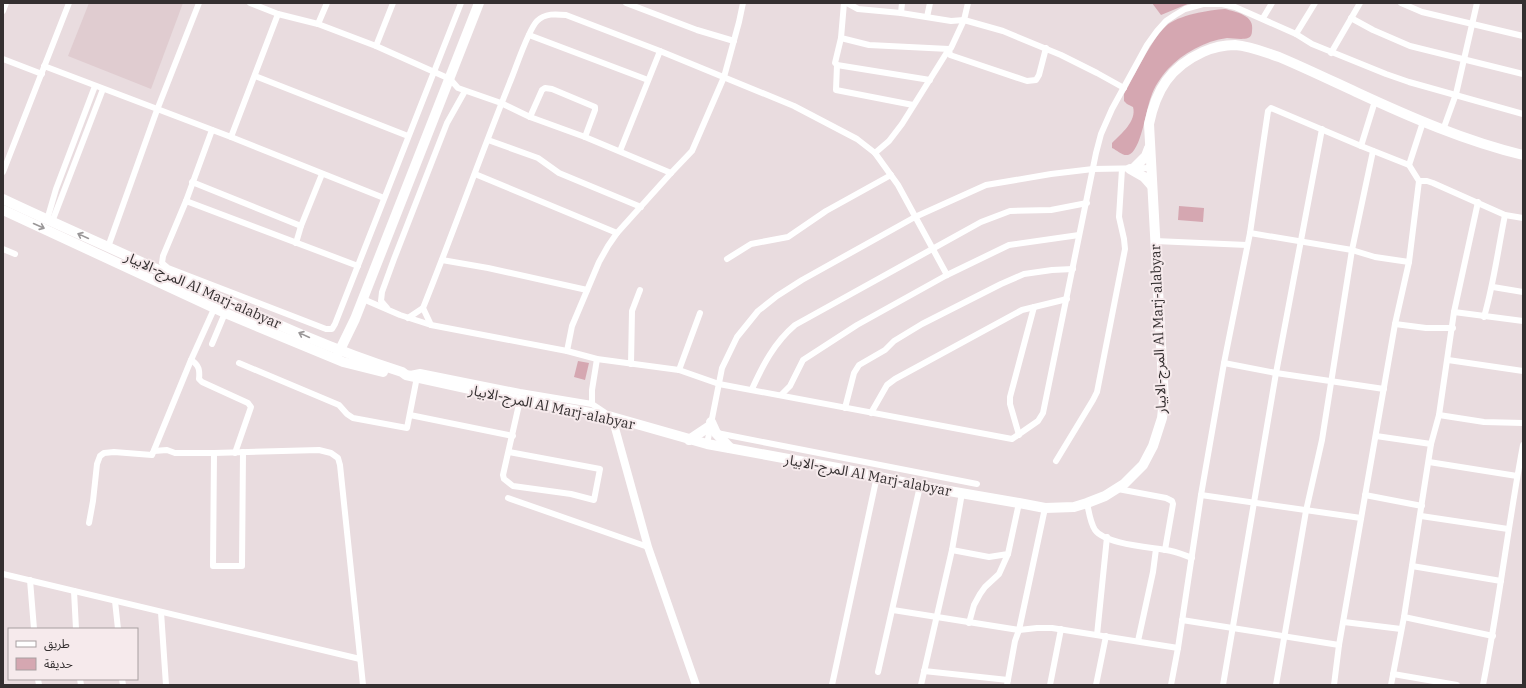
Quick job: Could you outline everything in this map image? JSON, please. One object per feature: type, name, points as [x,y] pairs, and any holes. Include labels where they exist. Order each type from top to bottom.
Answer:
[{"type":"main road","points":[[341,356],[450,79],[478,3]]},
{"type":"main road","name":"المرج-الابيار Al Marj-alabyar","points":[[3,210],[225,313],[384,372],[612,417],[689,440],[843,469],[920,486],[1045,508],[1074,507],[1105,496],[1118,489],[1143,465],[1153,446],[1162,418],[1164,400],[1163,371],[1149,124],[1152,111],[1161,88],[1173,72],[1180,66],[1198,55],[1216,48],[1234,45],[1261,51],[1300,66],[1375,101],[1443,130],[1523,155]]},
{"type":"main road","points":[[1150,146],[1146,156],[1128,169],[1144,177],[1152,186]]},
{"type":"main road","name":"المرج-الابيار Al Marj-alabyar","points":[[3,199],[228,302],[327,345],[341,356],[359,357],[410,376]]},
{"type":"main road","points":[[327,345],[338,343],[348,338]]},
{"type":"main road","points":[[348,338],[353,350],[359,357]]},
{"type":"main road","points":[[689,440],[712,427],[730,448]]},
{"type":"street","points":[[3,10],[6,3]]},
{"type":"street","points":[[3,172],[69,3]]},
{"type":"street","points":[[108,247],[157,110],[199,3]]},
{"type":"street","points":[[250,3],[278,14],[318,24],[376,46],[435,71],[450,79],[458,88],[465,91],[501,103],[530,117],[671,172]]},
{"type":"street","points":[[318,24],[327,3]]},
{"type":"street","points":[[376,46],[393,3]]},
{"type":"street","points":[[212,130],[186,201],[163,256],[162,263],[165,266],[326,329],[332,329],[461,3]]},
{"type":"street","points":[[626,3],[697,30],[734,41]]},
{"type":"street","points":[[567,351],[572,326],[587,290],[599,262],[617,233],[671,172],[692,151],[724,76],[743,3]]},
{"type":"street","points":[[913,105],[836,90],[837,65],[835,63],[846,3],[951,21],[964,20],[1003,31],[1046,48],[1124,88]]},
{"type":"street","points":[[901,13],[902,3]]},
{"type":"street","points":[[926,17],[930,3]]},
{"type":"street","points":[[874,153],[889,141],[902,124],[951,48],[964,20],[968,3]]},
{"type":"street","points":[[1263,18],[1272,3]]},
{"type":"street","points":[[1296,34],[1315,3]]},
{"type":"street","points":[[1332,52],[1360,3]]},
{"type":"street","points":[[1400,3],[1422,12],[1523,36]]},
{"type":"street","points":[[1443,130],[1456,94],[1477,3]]},
{"type":"street","points":[[363,299],[408,318],[431,325],[567,351],[598,359],[679,370],[719,384],[1012,439],[1038,421],[1044,413],[1079,235],[1101,134],[1147,45],[1166,20],[1197,4],[1222,4],[1235,7],[1263,18],[1296,34],[1312,44],[1409,82],[1523,112]]},
{"type":"street","points":[[231,137],[278,14]]},
{"type":"street","points":[[408,318],[423,308],[501,103],[529,35],[537,21],[544,16],[553,14],[566,15],[724,76],[794,106],[853,136],[874,153],[902,191],[947,275]]},
{"type":"street","points":[[1351,18],[1410,46],[1523,74]]},
{"type":"street","points":[[529,35],[648,80]]},
{"type":"street","points":[[840,38],[869,45],[949,49]]},
{"type":"street","points":[[949,49],[950,55],[1027,81],[1036,80],[1039,75],[1046,48]]},
{"type":"street","points":[[620,151],[660,51]]},
{"type":"street","points":[[3,59],[42,74]]},
{"type":"street","points":[[837,65],[930,80]]},
{"type":"street","points":[[44,66],[231,137],[384,198]]},
{"type":"street","points":[[255,76],[408,136]]},
{"type":"street","points":[[49,221],[56,189],[95,86]]},
{"type":"street","points":[[530,117],[542,90],[545,88],[552,89],[594,107],[595,110],[585,138]]},
{"type":"street","points":[[49,221],[103,89]]},
{"type":"street","points":[[388,309],[381,301],[384,285],[447,123],[465,91]]},
{"type":"street","points":[[1361,146],[1375,101]]},
{"type":"street","points":[[1171,685],[1201,495],[1224,363],[1250,233],[1268,109],[1273,108],[1409,165],[1419,182],[1409,262],[1395,324],[1339,645],[1334,685]]},
{"type":"street","points":[[1409,165],[1423,122]]},
{"type":"street","points":[[1223,685],[1276,373],[1322,129]]},
{"type":"street","points":[[488,140],[538,158],[559,173],[641,207]]},
{"type":"street","points":[[1276,685],[1306,511],[1322,440],[1352,250],[1373,151]]},
{"type":"street","points":[[707,444],[712,427],[722,368],[733,344],[744,327],[758,311],[776,296],[915,217],[992,183],[1093,169],[1151,168]]},
{"type":"street","points":[[1056,461],[1093,400],[1100,377],[1125,249],[1119,217],[1128,169]]},
{"type":"street","points":[[296,243],[301,226],[322,174]]},
{"type":"street","points":[[475,174],[617,233]]},
{"type":"street","points":[[727,260],[751,244],[788,237],[826,210],[891,175]]},
{"type":"street","points":[[1419,182],[1427,181],[1433,183],[1505,215],[1523,218]]},
{"type":"street","points":[[192,182],[301,226]]},
{"type":"street","points":[[186,201],[358,266]]},
{"type":"street","points":[[1391,685],[1421,516],[1431,444],[1439,415],[1453,328],[1454,312],[1478,202]]},
{"type":"street","points":[[752,389],[770,354],[788,331],[795,325],[863,286],[981,222],[1004,213],[1018,210],[1051,210],[1087,203]]},
{"type":"street","points":[[1484,317],[1493,287],[1496,259],[1505,215]]},
{"type":"street","points":[[1250,233],[1352,250],[1376,257],[1409,262]]},
{"type":"street","points":[[781,395],[790,386],[803,360],[857,325],[947,275],[1009,245],[1079,235]]},
{"type":"street","points":[[1155,241],[1247,245]]},
{"type":"street","points":[[3,249],[15,254]]},
{"type":"street","points":[[442,260],[488,268],[587,290]]},
{"type":"street","points":[[845,408],[854,373],[859,365],[886,350],[894,341],[922,324],[1024,274],[1073,269]]},
{"type":"street","points":[[1493,287],[1523,292]]},
{"type":"street","points":[[631,364],[632,311],[640,290]]},
{"type":"street","points":[[871,413],[887,385],[895,379],[1022,310],[1067,300]]},
{"type":"street","points":[[1019,435],[1010,404],[1010,397],[1034,307]]},
{"type":"street","points":[[89,523],[97,464],[100,456],[104,453],[114,452],[148,456],[152,455],[214,308]]},
{"type":"street","points":[[423,308],[431,325]]},
{"type":"street","points":[[1454,312],[1523,322]]},
{"type":"street","points":[[212,344],[225,313]]},
{"type":"street","points":[[679,370],[700,313]]},
{"type":"street","points":[[1395,324],[1426,328],[1453,328]]},
{"type":"street","points":[[592,404],[592,390],[598,359]]},
{"type":"street","points":[[191,360],[196,363],[199,368],[200,379],[202,382],[248,402],[251,407],[235,453]]},
{"type":"street","points":[[1448,360],[1523,371]]},
{"type":"street","points":[[239,363],[339,405],[353,418],[407,428],[410,415],[410,376],[414,373],[420,372],[520,392],[592,404],[612,417],[648,547],[696,685]]},
{"type":"street","points":[[1224,363],[1330,382],[1384,389]]},
{"type":"street","points":[[509,452],[600,469],[594,500],[570,494],[513,486],[507,483],[504,479],[503,475],[520,400]]},
{"type":"street","points":[[410,415],[513,436]]},
{"type":"street","points":[[1439,415],[1484,422],[1523,423]]},
{"type":"street","points":[[712,427],[845,457],[977,484]]},
{"type":"street","points":[[160,436],[167,450]]},
{"type":"street","points":[[1376,436],[1431,444]]},
{"type":"street","points":[[1483,685],[1493,636],[1508,529],[1523,445]]},
{"type":"street","points":[[154,451],[167,450],[175,453],[235,453],[319,450],[331,453],[338,458],[340,465],[363,685]]},
{"type":"street","points":[[214,453],[214,566],[242,566],[243,452]]},
{"type":"street","points":[[843,469],[845,457]]},
{"type":"street","points":[[1429,462],[1517,476]]},
{"type":"street","points":[[832,685],[877,476]]},
{"type":"street","points":[[878,672],[920,486]]},
{"type":"street","points":[[1118,489],[1166,498],[1172,501],[1173,504],[1165,550]]},
{"type":"street","points":[[921,685],[952,550],[962,493]]},
{"type":"street","points":[[1201,495],[1253,504],[1361,518]]},
{"type":"street","points":[[1365,495],[1422,506]]},
{"type":"street","points":[[508,498],[648,547]]},
{"type":"street","points":[[969,623],[974,605],[980,594],[999,574],[1008,554],[1019,503]]},
{"type":"street","points":[[1087,503],[1096,531],[1107,537],[1133,545],[1165,550],[1192,558]]},
{"type":"street","points":[[924,671],[1008,682],[1015,641],[1019,630],[1045,508]]},
{"type":"street","points":[[1421,516],[1508,529]]},
{"type":"street","points":[[1097,635],[1107,537]]},
{"type":"street","points":[[1138,642],[1153,572],[1156,549]]},
{"type":"street","points":[[952,550],[989,557],[1008,554]]},
{"type":"street","points":[[1412,566],[1501,581]]},
{"type":"street","points":[[3,574],[360,659]]},
{"type":"street","points":[[30,580],[34,628]]},
{"type":"street","points":[[74,591],[76,628]]},
{"type":"street","points":[[116,601],[118,628]]},
{"type":"street","points":[[893,610],[1019,630],[1045,628],[1061,629],[1178,648]]},
{"type":"street","points":[[161,612],[166,685]]},
{"type":"street","points":[[1404,617],[1493,636]]},
{"type":"street","points":[[1182,620],[1339,645]]},
{"type":"street","points":[[1344,622],[1401,629]]},
{"type":"street","points":[[1050,685],[1061,629]]},
{"type":"street","points":[[1096,685],[1106,636]]},
{"type":"street","points":[[1392,674],[1457,685]]},
{"type":"shaded area","points":[[89,3],[183,3],[151,89],[68,56]]},
{"type":"green space","points":[[1152,3],[1190,3],[1161,15]]},
{"type":"green space","points":[[1225,9],[1244,15],[1251,21],[1251,36],[1246,39],[1227,38],[1211,42],[1187,53],[1180,58],[1165,72],[1154,90],[1140,138],[1133,152],[1126,155],[1112,148],[1112,143],[1124,131],[1133,117],[1133,107],[1124,101],[1124,94],[1160,32],[1171,22],[1186,16]]},
{"type":"green space","points":[[1179,206],[1204,208],[1203,222],[1178,220]]},
{"type":"green space","points":[[578,361],[589,363],[585,380],[574,377]]}]
